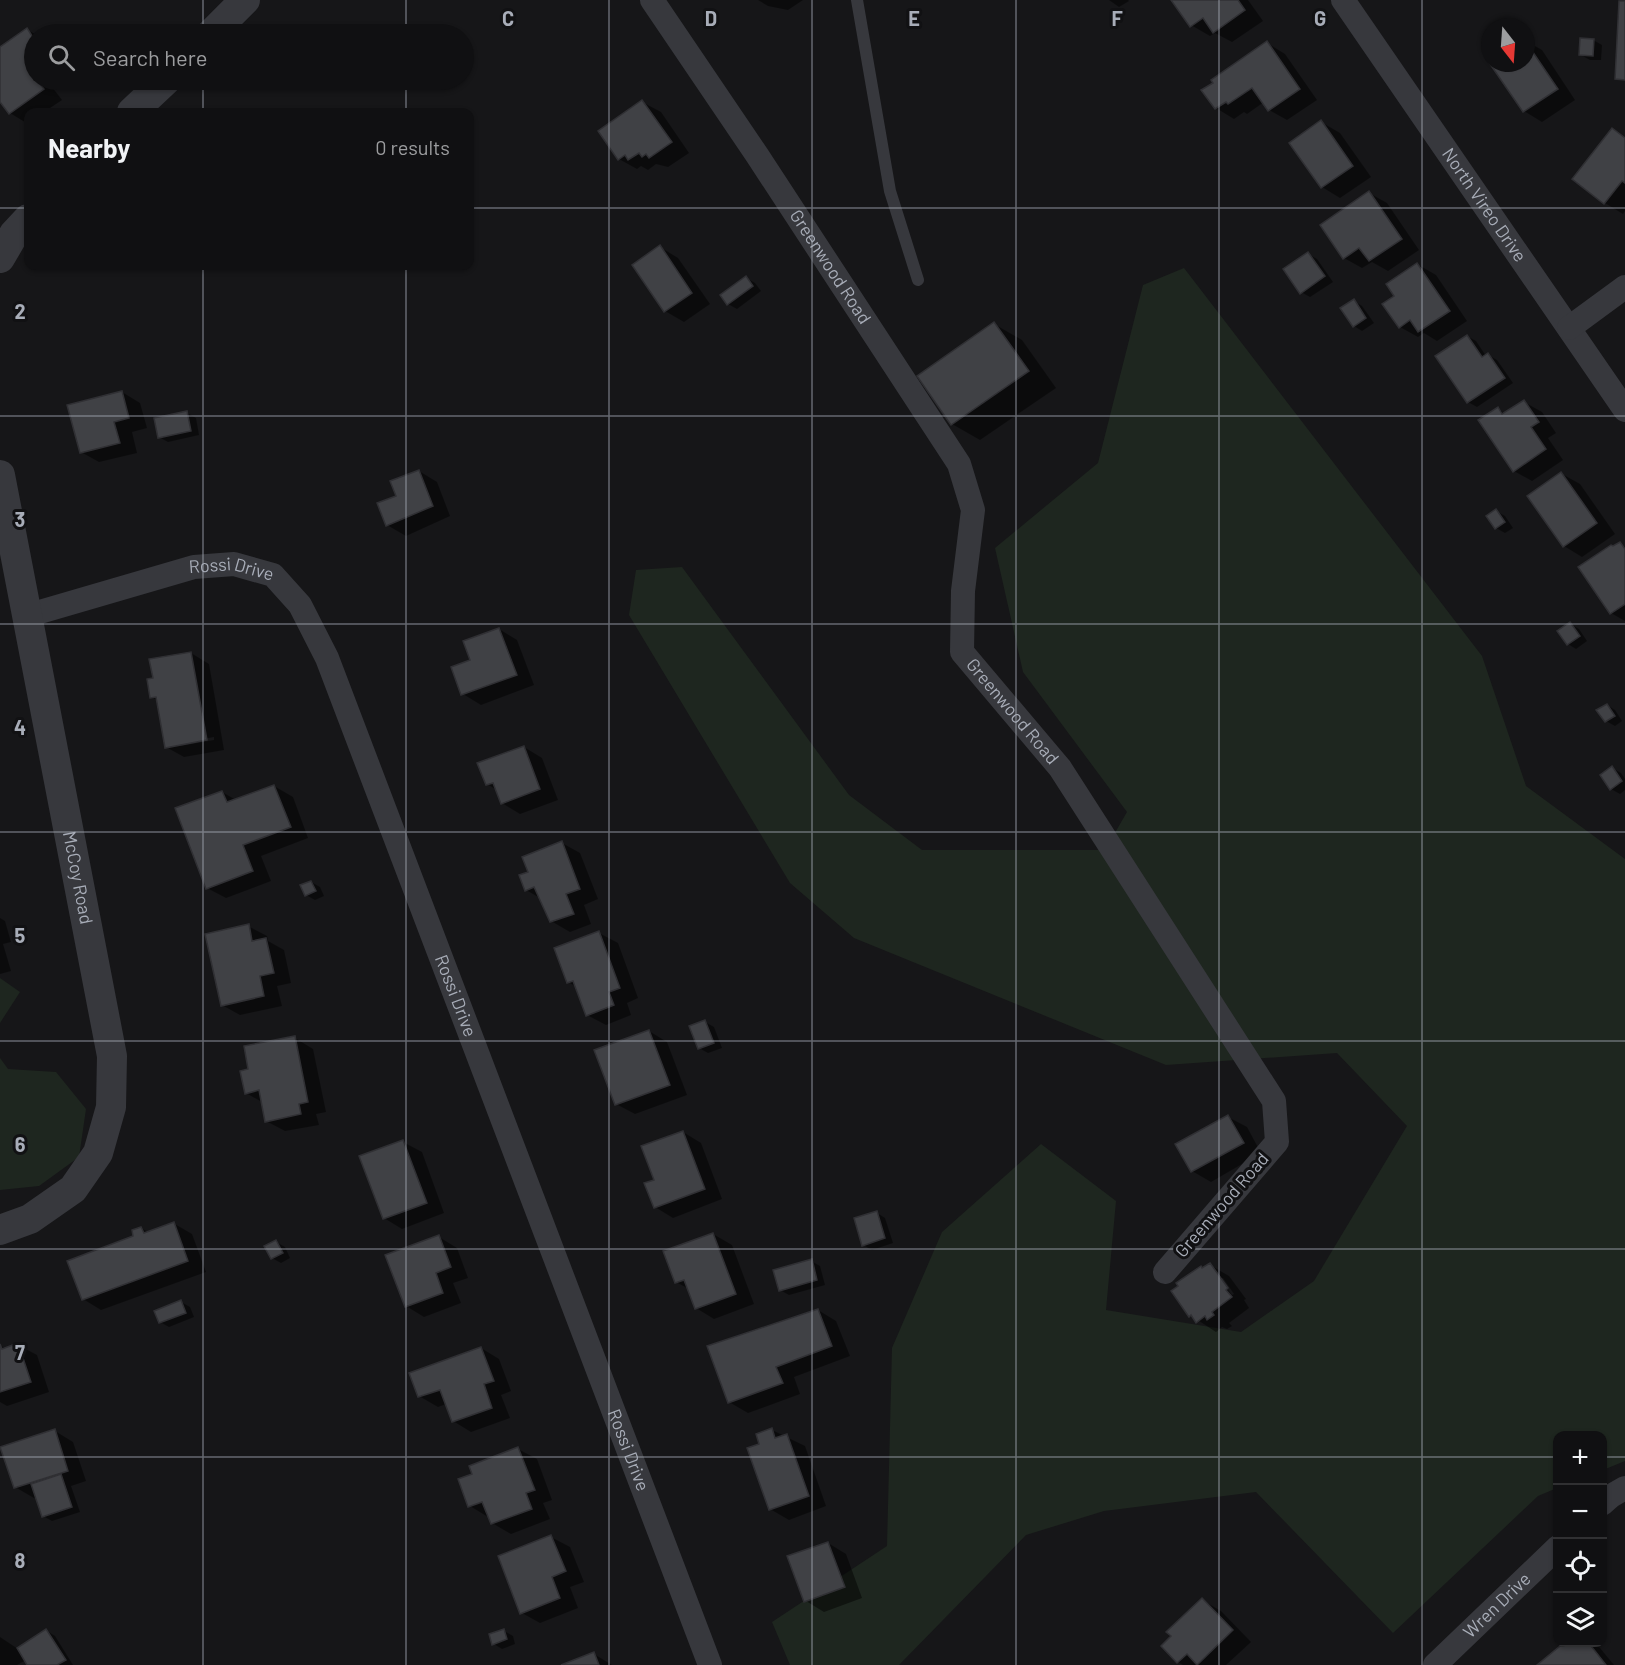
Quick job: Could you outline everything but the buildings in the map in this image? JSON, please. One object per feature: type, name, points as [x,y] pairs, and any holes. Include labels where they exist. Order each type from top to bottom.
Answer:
[{"type":"street","points":[[221,24],[245,0]]},
{"type":"street","name":"Greenwood Road","points":[[652,0],[959,464],[973,510],[963,591],[962,652],[1060,768],[1274,1101],[1277,1142],[1165,1272]]},
{"type":"street","name":"North Vireo Drive","points":[[1343,0],[1625,410]]},
{"type":"street","points":[[136,108],[155,90]]},
{"type":"street","points":[[0,258],[14,234],[24,223]]},
{"type":"street","points":[[1569,328],[1625,287]]},
{"type":"street","name":"McCoy Road","points":[[0,475],[112,1056],[111,1107],[98,1153],[74,1189],[30,1219],[0,1230]]},
{"type":"street","name":"Rossi Drive","points":[[26,616],[194,567],[234,564],[273,575],[300,605],[327,658],[710,1665]]},
{"type":"street","points":[[1607,1500],[1625,1488]]},
{"type":"street","name":"Wren Drive","points":[[1435,1665],[1553,1551]]},
{"type":"lane","points":[[856,0],[890,191],[918,280]]},
{"type":"shaded area","points":[[1184,268],[1482,656],[1526,786],[1625,859],[1625,1461],[1607,1468],[1607,1431],[1553,1431],[1553,1490],[1538,1496],[1393,1633],[1256,1492],[1104,1511],[1026,1535],[899,1665],[790,1665],[772,1622],[887,1546],[892,1348],[942,1232],[1041,1144],[1116,1201],[1106,1310],[1241,1332],[1314,1281],[1407,1126],[1337,1053],[1166,1065],[854,938],[790,883],[629,615],[636,570],[682,567],[849,795],[922,850],[1105,850],[1127,812],[1023,672],[995,548],[1098,463],[1143,285]]},
{"type":"shaded area","points":[[0,978],[20,992],[0,1023]]},
{"type":"shaded area","points":[[0,1058],[8,1069],[56,1072],[86,1109],[79,1157],[39,1186],[0,1190]]}]
